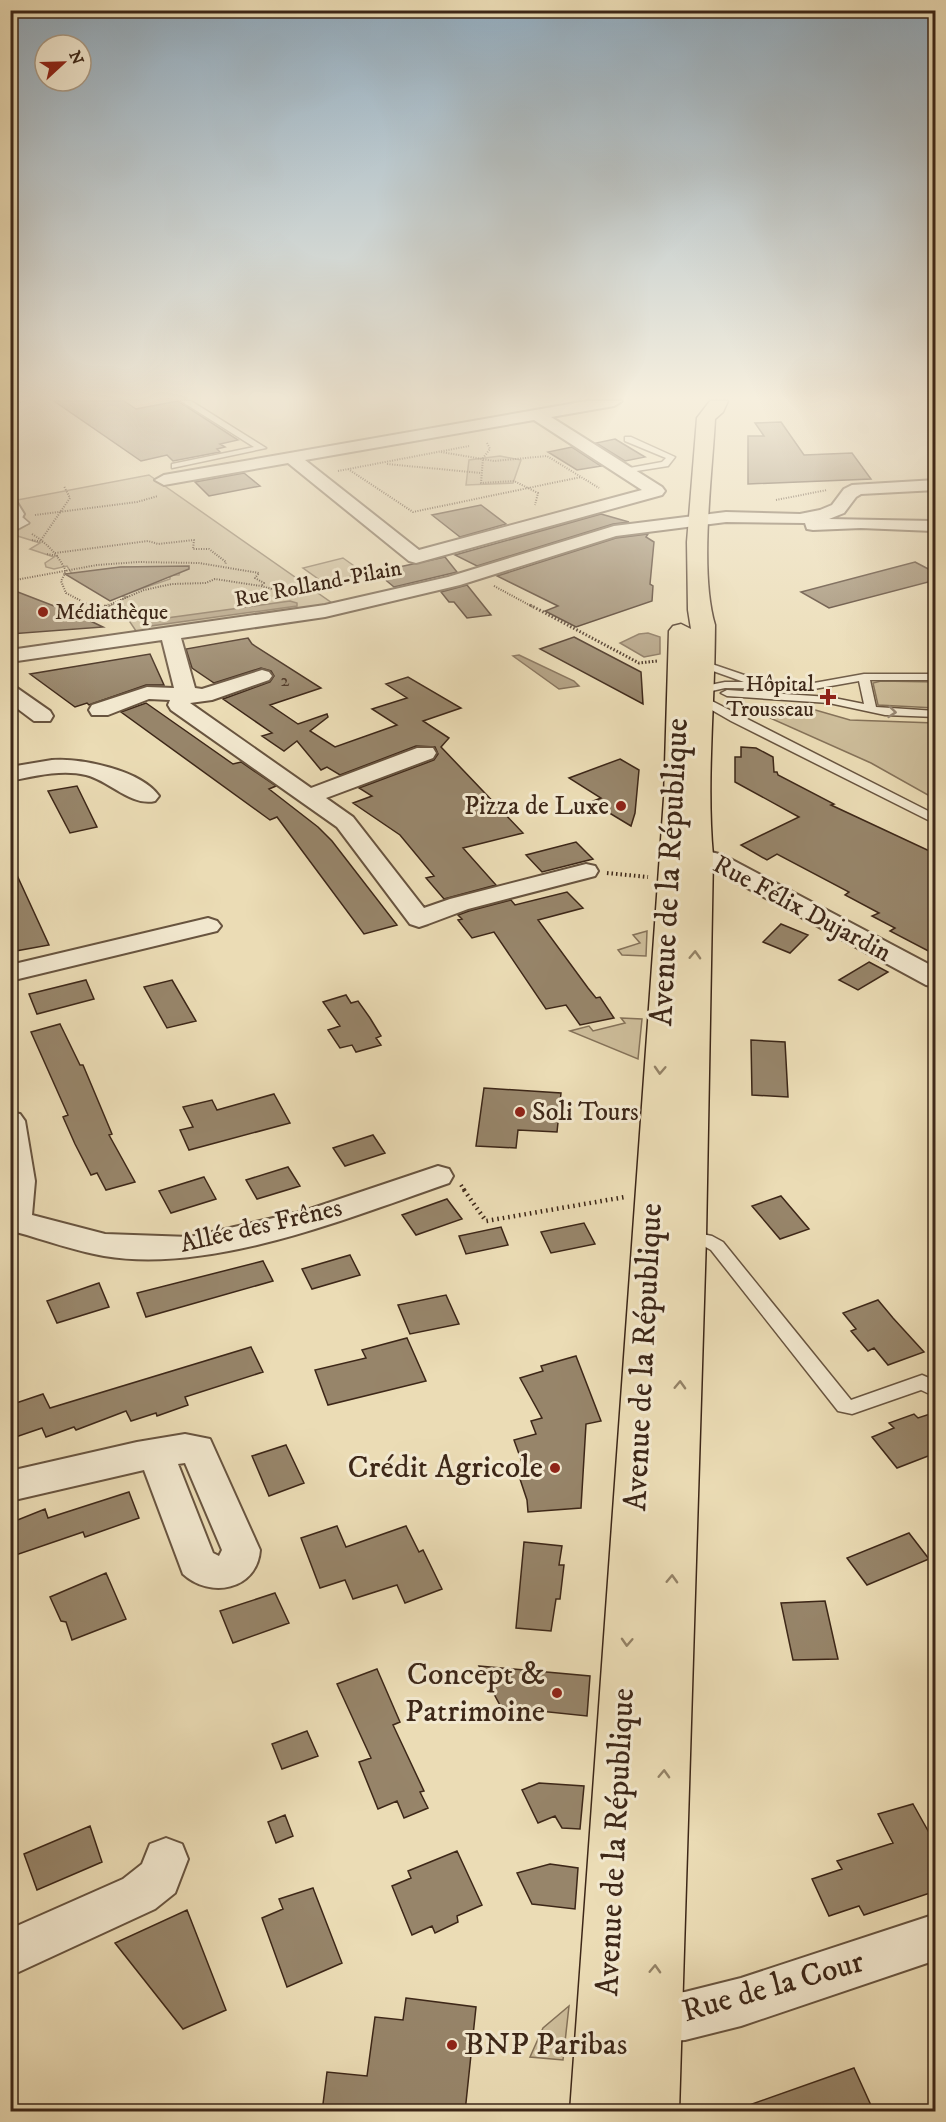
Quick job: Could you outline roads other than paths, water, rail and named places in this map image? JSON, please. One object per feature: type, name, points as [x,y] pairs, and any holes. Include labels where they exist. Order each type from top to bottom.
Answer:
[{"type":"main road","name":"Avenue de la République","points":[[599,2112],[630,2018],[687,1237],[685,869],[677,798],[703,626],[699,610],[700,500]]},
{"type":"main road","name":"Avenue de la République","points":[[650,2112],[630,2018],[685,869],[695,808],[693,686]]},
{"type":"street","points":[[345,500],[416,557],[628,500]]},
{"type":"street","points":[[700,521],[726,517],[800,519],[831,512],[845,500]]},
{"type":"street","points":[[831,512],[861,523]]},
{"type":"street","points":[[700,521],[933,526]]},
{"type":"street","name":"Rue Rolland-Pilain","points":[[10,656],[326,611],[472,575],[599,534],[700,521]]},
{"type":"street","points":[[170,634],[185,686],[179,705],[345,822],[419,919],[459,904],[586,871]]},
{"type":"street","points":[[100,710],[147,693],[204,695],[262,676]]},
{"type":"street","points":[[10,692],[42,716]]},
{"type":"street","points":[[308,797],[424,753]]},
{"type":"street","points":[[10,774],[56,766],[86,767],[112,775],[147,796]]},
{"type":"street","name":"Rue Félix Dujardin","points":[[685,869],[714,860],[936,979]]},
{"type":"street","points":[[10,973],[208,926]]},
{"type":"street","points":[[10,1121],[20,1181],[13,1222]]},
{"type":"street","name":"Allée des Frênes","points":[[13,1222],[105,1245],[190,1248],[310,1220],[438,1176]]},
{"type":"street","points":[[10,1486],[156,1454]]},
{"type":"street","points":[[10,1953],[139,1894],[159,1878],[166,1859]]},
{"type":"street","name":"Rue de la Cour","points":[[630,2018],[685,2016],[741,2002],[936,1937]]},
{"type":"lane","points":[[693,686],[733,676],[773,684]]},
{"type":"lane","points":[[693,686],[773,684],[814,686],[864,677],[936,677]]},
{"type":"lane","points":[[864,677],[870,707]]},
{"type":"lane","points":[[693,686],[772,697],[829,700],[885,712],[936,714]]},
{"type":"lane","points":[[693,686],[772,697]]},
{"type":"lane","points":[[693,686],[936,820]]},
{"type":"lane","points":[[687,1237],[706,1240],[717,1246],[845,1406],[852,1407],[922,1382],[936,1390]]},
{"type":"place","name":"Médiathèque","points":[[43,612]]},
{"type":"place","name":"Hôpital Trousseau","points":[[828,697]]},
{"type":"place","name":"Pizza de Luxe","points":[[621,806]]},
{"type":"place","name":"Soli Tours","points":[[520,1112]]},
{"type":"place","name":"Crédit Agricole","points":[[555,1468]]},
{"type":"place","name":"Concept & Patrimoine","points":[[557,1693]]},
{"type":"place","name":"BNP Paribas","points":[[452,2045]]}]
